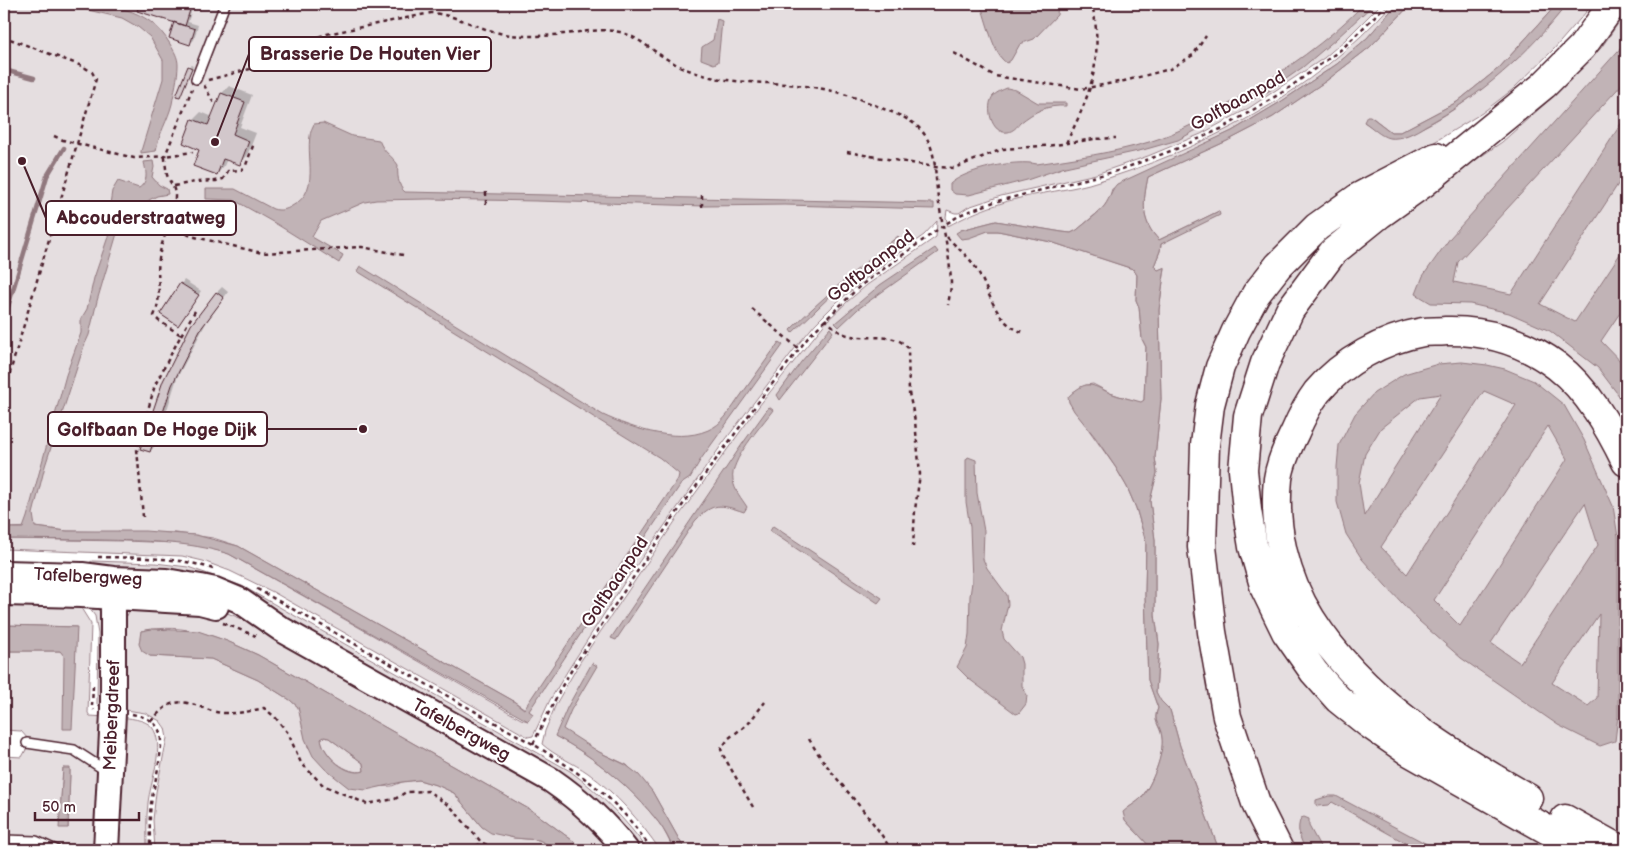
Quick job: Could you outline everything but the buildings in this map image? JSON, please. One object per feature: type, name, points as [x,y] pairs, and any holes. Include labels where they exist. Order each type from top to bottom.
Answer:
[{"type":"highway","points":[[1613,4],[1582,47],[1544,85],[1425,182],[1380,214],[1333,252],[1290,310],[1265,363],[1248,416],[1243,470],[1253,547],[1270,598],[1286,632],[1314,672],[1338,699],[1369,724],[1408,751],[1587,842],[1621,850]]},
{"type":"highway","points":[[1280,850],[1257,806],[1227,717],[1212,632],[1202,547],[1204,445],[1210,405],[1220,367],[1256,294],[1278,266],[1317,227],[1359,196],[1489,130]]},
{"type":"highway","points":[[1587,842],[1500,782],[1414,728],[1366,685],[1343,660],[1311,619],[1291,581],[1285,561],[1277,511],[1278,477],[1290,442],[1305,409],[1333,375],[1361,354],[1424,332],[1463,331],[1497,336],[1534,351],[1558,367],[1579,388],[1611,431],[1626,462]]},
{"type":"street","name":"Tafelbergweg","points":[[4,573],[82,575],[114,588]]},
{"type":"street","name":"Tafelbergweg","points":[[4,593],[114,588],[200,602],[235,612],[271,633],[550,780],[567,791],[593,813],[626,850]]},
{"type":"street","name":"Meibergdreef","points":[[106,850],[113,713],[114,588]]},
{"type":"lane","points":[[196,79],[225,4]]},
{"type":"lane","points":[[27,744],[74,750],[110,773]]},
{"type":"lane","points":[[4,840],[36,841],[56,850]]},
{"type":"path","points":[[1066,143],[1091,87],[1096,67],[1097,48],[1092,4]]},
{"type":"path","name":"Golfbaanpad","points":[[533,744],[562,686],[594,634],[673,518],[799,349],[825,319],[860,286],[962,214],[994,202],[1117,171],[1176,149],[1223,128],[1286,90],[1336,53],[1387,4]]},
{"type":"path","points":[[215,105],[202,82],[250,69],[298,43],[327,34],[419,14],[431,12],[445,14],[510,35],[562,35],[609,30],[622,32],[680,66],[700,74],[723,80],[805,86],[830,90],[858,98],[898,115],[920,129],[930,142],[934,156],[951,284],[948,305]]},
{"type":"path","points":[[4,34],[10,39],[82,66],[94,75],[95,85],[4,393]]},
{"type":"path","points":[[954,52],[995,76],[1082,89],[1124,81],[1170,69],[1193,55],[1206,36]]},
{"type":"path","points":[[181,335],[158,321],[154,316],[160,298],[158,259],[164,235],[173,213],[176,193],[168,176],[165,156],[196,79]]},
{"type":"path","points":[[54,136],[78,144],[137,158],[193,152]]},
{"type":"path","points":[[847,152],[954,168],[1004,149],[1116,138]]},
{"type":"path","points":[[174,186],[195,182],[217,181],[224,179],[228,170],[242,170],[246,165],[254,144]]},
{"type":"path","points":[[486,190],[486,204]]},
{"type":"path","points":[[702,195],[702,207]]},
{"type":"path","points":[[173,213],[184,233],[262,253],[362,247],[403,254]]},
{"type":"path","points":[[945,236],[973,263],[982,278],[995,310],[1014,329],[1022,332]]},
{"type":"path","points":[[752,310],[799,349]]},
{"type":"path","points":[[143,517],[137,449],[156,385],[194,311]]},
{"type":"path","points":[[825,319],[839,332],[848,336],[896,340],[908,348],[909,393],[915,421],[920,474],[915,510],[913,547]]},
{"type":"path","points":[[222,622],[271,633]]},
{"type":"path","points":[[151,721],[169,705],[180,703],[190,702],[200,708],[224,713],[246,712],[264,708],[275,717],[288,733],[301,763],[323,785],[367,804],[395,799],[406,792],[428,791],[451,807],[482,843],[497,848],[517,850]]},
{"type":"path","points":[[753,807],[726,762],[721,749],[729,738],[748,724],[766,702]]},
{"type":"path","points":[[124,712],[143,716],[151,721],[158,728],[161,737],[160,756],[151,802],[150,850]]},
{"type":"path","points":[[808,739],[820,759],[877,828],[891,850]]},
{"type":"path","points":[[469,850],[482,843]]},
{"type":"shaded area","points":[[4,4],[1381,4],[1324,58],[1249,108],[1201,134],[1148,156],[1096,174],[1001,196],[968,207],[959,213],[947,210],[948,226],[1007,201],[1089,184],[1131,170],[1214,136],[1253,115],[1328,65],[1361,36],[1392,4],[1397,4],[1367,38],[1337,64],[1282,101],[1232,131],[1112,189],[1109,199],[1103,208],[1077,230],[1071,233],[1062,232],[996,221],[961,230],[979,233],[998,231],[1051,242],[1133,269],[1137,275],[1136,300],[1139,307],[1142,339],[1146,347],[1144,400],[1141,403],[1110,393],[1093,384],[1086,385],[1073,392],[1069,402],[1116,468],[1127,487],[1136,508],[1146,542],[1145,595],[1148,680],[1158,708],[1156,720],[1162,737],[1162,744],[1153,778],[1140,799],[1128,808],[1125,820],[1153,850],[685,850],[652,791],[627,765],[599,752],[562,730],[555,736],[598,763],[637,797],[659,823],[674,850],[660,850],[636,818],[609,790],[588,773],[542,744],[556,704],[580,662],[678,517],[759,406],[827,321],[867,285],[936,237],[937,221],[924,235],[889,260],[837,302],[796,347],[723,443],[624,583],[550,700],[533,736],[528,737],[273,592],[230,571],[203,561],[182,556],[4,549],[4,539],[124,541],[176,543],[206,547],[229,554],[521,719],[528,721],[531,713],[512,700],[238,546],[213,538],[176,533],[67,531],[35,527],[4,528]]},
{"type":"shaded area","points":[[68,4],[112,7],[139,15],[161,31],[176,54],[178,65],[172,104],[156,151],[141,153],[163,79],[163,60],[150,37],[138,27],[122,18]]},
{"type":"shaded area","points":[[980,4],[1058,4],[1057,15],[1034,39],[1020,44],[1011,60],[1007,63],[1002,59],[994,45]]},
{"type":"shaded area","points":[[1364,4],[1374,4],[1303,67],[1269,91],[1178,140],[1143,150],[1065,167],[1027,180],[969,195],[955,194],[950,190],[950,184],[957,179],[992,166],[1017,163],[1037,164],[1107,152],[1149,142],[1184,128],[1218,110],[1290,66],[1321,43]]},
{"type":"shaded area","points":[[1397,4],[1411,4],[1370,47],[1326,81],[1273,117],[1227,141],[1148,177],[1144,210],[1149,226],[1159,240],[1219,211],[1220,215],[1161,244],[1154,266],[1158,270],[1165,267],[1159,310],[1161,399],[1155,457],[1157,473],[1150,501],[1155,540],[1155,615],[1159,644],[1156,692],[1161,701],[1170,710],[1180,746],[1219,850],[1153,850],[1125,820],[1123,812],[1140,799],[1146,791],[1156,769],[1162,745],[1161,733],[1156,720],[1158,708],[1148,680],[1145,595],[1146,542],[1136,508],[1127,487],[1095,437],[1074,411],[1068,397],[1084,385],[1089,385],[1122,397],[1141,402],[1144,400],[1146,347],[1142,339],[1139,307],[1136,300],[1137,275],[1133,269],[1051,242],[998,231],[988,231],[961,239],[956,233],[996,221],[1071,233],[1077,230],[1102,208],[1117,184],[1232,131],[1282,101],[1337,64],[1367,38]]},
{"type":"shaded area","points":[[1411,4],[1557,4],[1500,67],[1457,102],[1400,132],[1391,132],[1373,118],[1364,122],[1370,126],[1402,137],[1439,119],[1487,85],[1531,43],[1567,4],[1593,4],[1554,49],[1512,90],[1482,113],[1426,147],[1357,181],[1330,199],[1297,226],[1262,264],[1196,415],[1189,504],[1194,614],[1221,741],[1263,850],[1219,850],[1180,746],[1170,710],[1160,701],[1156,692],[1159,644],[1155,615],[1155,540],[1150,501],[1157,473],[1155,457],[1161,399],[1159,310],[1165,268],[1158,270],[1154,266],[1161,244],[1219,211],[1159,240],[1149,226],[1144,210],[1148,177],[1227,141],[1273,117],[1326,81],[1370,47]]},
{"type":"shaded area","points":[[1557,4],[1567,4],[1537,40],[1484,88],[1465,102],[1403,137],[1389,138],[1364,122],[1367,116],[1370,116],[1391,132],[1400,132],[1457,102],[1500,67]]},
{"type":"shaded area","points":[[1626,12],[1626,850],[1283,850],[1227,693],[1206,462],[1243,326],[1314,234],[1452,176],[1502,142],[1557,93],[1601,48]]},
{"type":"shaded area","points":[[717,19],[722,21],[718,62],[714,64],[701,59],[702,47],[713,40]]},
{"type":"shaded area","points":[[1626,42],[1626,80],[1458,262],[1454,282],[1511,294],[1626,116],[1626,172],[1540,304],[1575,322],[1626,245],[1626,304],[1601,341],[1626,367],[1626,405],[1598,368],[1550,331],[1509,313],[1470,304],[1431,303],[1416,294],[1423,276],[1450,238]]},
{"type":"shaded area","points":[[1007,88],[1016,90],[1038,103],[1066,103],[1066,106],[1053,107],[1036,112],[1012,131],[1002,132],[997,129],[991,119],[990,106],[993,96]]},
{"type":"shaded area","points":[[323,123],[352,136],[379,140],[398,165],[399,183],[405,192],[934,203],[934,209],[785,205],[705,206],[429,199],[376,200],[365,202],[321,221],[312,237],[343,255],[339,263],[234,200],[206,199],[206,189],[235,189],[273,209],[283,210],[292,206],[302,199],[310,179],[310,134],[314,124]]},
{"type":"shaded area","points":[[153,161],[152,177],[159,185],[167,189],[168,194],[149,200],[128,218],[118,230],[89,335],[45,466],[33,514],[35,527],[67,531],[145,531],[196,535],[238,546],[512,700],[524,709],[678,479],[679,474],[660,458],[357,271],[360,266],[603,415],[643,430],[658,433],[688,435],[702,433],[714,427],[731,410],[779,342],[783,345],[701,459],[690,478],[681,484],[529,711],[533,714],[528,721],[229,554],[197,546],[165,542],[4,539],[4,528],[23,528],[27,517],[66,375],[81,333],[81,319],[87,309],[94,278],[113,222],[114,210],[110,204],[112,191],[118,181],[139,188],[146,179],[144,162]]},
{"type":"shaded area","points":[[898,236],[900,239],[843,284],[792,333],[790,330],[816,305]]},
{"type":"shaded area","points":[[935,248],[938,252],[858,309],[839,327],[835,323],[880,285]]},
{"type":"shaded area","points":[[830,328],[833,332],[780,400],[777,395],[801,362]]},
{"type":"shaded area","points":[[1462,362],[1487,365],[1505,369],[1534,381],[1564,405],[1584,440],[1613,506],[1618,537],[1618,716],[1615,741],[1600,746],[1558,725],[1461,658],[1419,621],[1386,586],[1362,559],[1346,534],[1337,502],[1337,467],[1339,445],[1355,414],[1374,393],[1404,374],[1438,364]],"holes":[[[1484,391],[1516,405],[1407,574],[1381,547]],[[1441,394],[1364,516],[1359,483],[1365,454],[1381,428],[1420,397]],[[1548,426],[1567,459],[1460,626],[1434,600]],[[1585,503],[1598,545],[1520,663],[1491,643]],[[1599,614],[1597,698],[1588,706],[1552,683]]]},
{"type":"shaded area","points":[[769,407],[773,410],[741,453],[733,472],[735,487],[747,507],[744,512],[729,507],[717,506],[701,515],[695,521],[616,640],[611,638],[743,443]]},
{"type":"shaded area","points":[[968,457],[976,460],[977,493],[984,531],[983,559],[987,568],[1007,595],[1008,604],[1002,631],[1004,639],[1020,657],[1022,664],[1022,686],[1027,695],[1026,704],[1016,714],[969,679],[957,667],[967,648],[972,582],[970,527],[966,502],[966,460]]},
{"type":"shaded area","points":[[773,526],[882,598],[878,603],[770,531]]},
{"type":"shaded area","points":[[92,561],[155,563],[188,567],[242,586],[570,771],[612,808],[648,850],[637,850],[634,846],[253,601],[85,565]]},
{"type":"shaded area","points":[[4,597],[76,600],[91,624],[88,713],[90,716],[106,717],[100,841],[91,847],[79,849],[65,845],[64,850],[4,850],[4,756],[22,757],[27,748],[66,753],[28,739],[21,731],[4,730],[4,651],[60,651],[65,656],[71,729],[76,627],[4,625]],"holes":[[[63,768],[70,769],[68,828],[61,800]]]},
{"type":"shaded area","points":[[142,604],[225,612],[262,627],[549,788],[618,850],[583,850],[534,812],[258,655],[216,637],[173,628],[141,631],[150,656],[211,659],[258,680],[290,700],[298,707],[308,747],[349,788],[392,786],[402,782],[419,780],[454,793],[482,827],[514,838],[539,840],[558,850],[155,850],[153,820],[156,792],[167,738],[165,728],[160,721],[145,713],[120,709],[122,625],[130,610]]},
{"type":"shaded area","points":[[87,605],[97,608],[102,615],[102,709],[97,704],[98,634],[95,616]]},
{"type":"shaded area","points":[[4,625],[77,627],[72,729],[63,729],[64,656],[60,651],[4,651]]},
{"type":"shaded area","points":[[152,629],[198,631],[258,655],[534,812],[583,850],[558,850],[539,840],[514,838],[491,833],[482,827],[454,793],[419,780],[366,790],[349,788],[325,769],[313,756],[305,739],[298,707],[290,700],[258,680],[211,659],[150,656],[142,651],[139,644],[141,631]],"holes":[[[324,737],[329,738],[363,763],[364,771],[351,771],[337,764],[323,746],[321,739]]]},
{"type":"shaded area","points":[[592,663],[597,666],[571,710],[563,729],[599,752],[626,765],[639,775],[652,791],[685,850],[674,850],[659,823],[637,797],[612,774],[584,753],[555,736],[567,708]]},
{"type":"shaded area","points":[[119,717],[136,719],[149,724],[156,735],[158,744],[148,803],[147,850],[113,850]]},
{"type":"shaded area","points":[[324,737],[329,738],[363,763],[364,771],[357,772],[344,768],[331,758],[321,739]]},
{"type":"shaded area","points":[[63,768],[70,768],[68,828],[59,828]]},
{"type":"shaded area","points":[[1336,796],[1438,850],[1418,850],[1332,802],[1329,805],[1316,805],[1316,800]]},
{"type":"shaded area","points":[[1301,818],[1309,819],[1309,826],[1322,850],[1306,850],[1300,838],[1299,830]]},
{"type":"waterway","points":[[4,70],[34,78]]},
{"type":"waterway","points":[[4,320],[47,176],[64,148]]},
{"type":"place","name":"Brasserie De Houten Vier","points":[[215,142]]},
{"type":"place","name":"Abcouderstraatweg","points":[[22,161]]},
{"type":"place","name":"Golfbaan De Hoge Dijk","points":[[363,429]]}]
